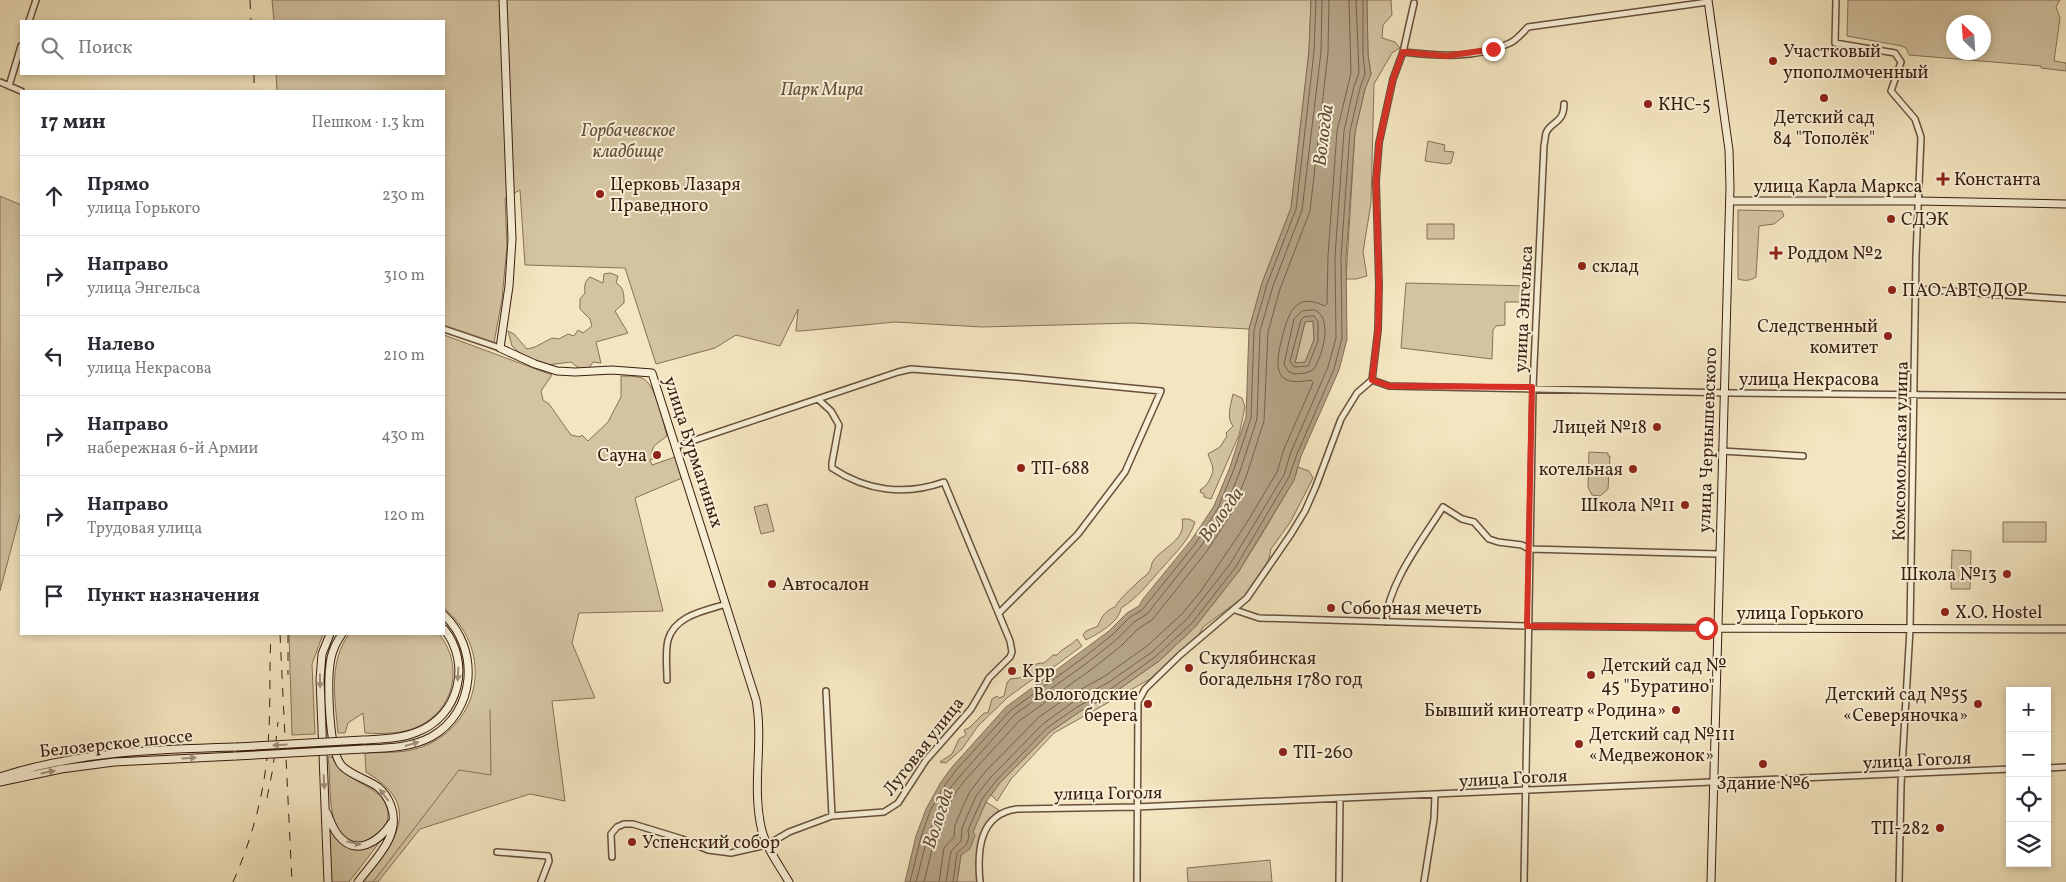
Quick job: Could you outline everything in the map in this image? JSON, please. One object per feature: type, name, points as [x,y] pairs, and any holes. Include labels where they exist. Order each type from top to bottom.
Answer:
[{"type":"main road","points":[[500,348],[510,278],[512,239],[503,0]]},
{"type":"main road","name":"улица Чернышевского","points":[[1708,1],[1728,150],[1730,201],[1711,882]]},
{"type":"main road","name":"улица Карла Маркса","points":[[1730,201],[1918,200],[2066,204]]},
{"type":"main road","name":"улица Бурмагиных","points":[[500,348],[535,364],[557,371],[612,370],[652,373],[677,446],[758,710],[758,798],[761,823],[767,845],[789,882]]},
{"type":"main road","name":"Белозерское шоссе","points":[[0,782],[78,767],[142,760],[364,749],[406,746],[423,741],[444,728],[458,710],[468,685],[468,660],[458,633],[445,616]]},
{"type":"main road","name":"улица Горького","points":[[1717,628],[2066,629]]},
{"type":"main road","name":"Белозерское шоссе","points":[[0,777],[27,768],[135,752],[395,738],[415,733],[431,725],[454,698],[459,672],[455,648],[445,631]]},
{"type":"main road","points":[[328,882],[320,671],[324,647],[330,635]]},
{"type":"main road","points":[[341,635],[333,651],[329,670],[331,732],[336,758],[347,771],[384,792],[394,819],[389,840],[358,882]]},
{"type":"main road","points":[[135,752],[142,760]]},
{"type":"main road","points":[[326,808],[336,832],[344,840],[353,844],[367,844],[378,840],[394,819]]},
{"type":"street","points":[[29,20],[36,0]]},
{"type":"street","name":"Комсомольская улица","points":[[1836,0],[1835,43],[1892,52],[1900,58],[1901,62],[1891,91],[1915,119],[1920,130],[1910,629],[1902,775],[1899,882]]},
{"type":"street","points":[[1403,52],[1447,56],[1486,52],[1512,42],[1528,27],[1708,1]]},
{"type":"street","points":[[1137,882],[1138,702],[1145,688],[1180,655],[1247,598],[1291,534],[1316,486],[1341,419],[1357,393],[1372,380],[1378,330],[1379,285],[1376,197],[1379,143],[1393,79],[1403,52],[1414,3]]},
{"type":"street","points":[[9,86],[20,49]]},
{"type":"street","points":[[0,82],[20,91]]},
{"type":"street","name":"улица Энгельса","points":[[1524,882],[1532,387],[1544,145],[1547,132],[1558,122],[1564,111],[1564,104]]},
{"type":"street","points":[[1916,289],[2066,299]]},
{"type":"street","points":[[445,328],[500,348]]},
{"type":"street","points":[[677,446],[898,372],[911,370],[1017,377],[1161,391],[1125,472],[1078,534],[999,613],[944,482],[918,490],[892,490],[866,485],[832,468],[839,425],[831,412],[818,399]]},
{"type":"street","name":"улица Некрасова","points":[[1372,380],[1389,386],[2066,396]]},
{"type":"street","points":[[1722,451],[1803,456]]},
{"type":"street","points":[[1385,622],[1386,612],[1394,591],[1409,562],[1443,508],[1474,522],[1489,539],[1522,545],[1529,549],[1719,554]]},
{"type":"street","points":[[667,680],[667,644],[670,634],[676,625],[691,616],[726,604]]},
{"type":"street","name":"улица Горького","points":[[1235,610],[1259,618],[1527,626],[1717,628]]},
{"type":"street","name":"Луговая улица","points":[[612,856],[611,834],[624,824],[633,824],[720,853],[731,854],[767,845],[789,832],[832,816],[884,812],[898,803],[926,760],[971,709],[989,678],[1008,661],[1012,652],[1010,641],[999,613]]},
{"type":"street","points":[[826,691],[832,816]]},
{"type":"street","points":[[2051,768],[2066,767]]},
{"type":"street","name":"улица Гоголя","points":[[980,882],[978,852],[982,838],[996,817],[1002,813],[1017,809],[1136,808],[2006,769]]},
{"type":"street","points":[[1424,882],[1434,819],[1435,795]]},
{"type":"street","points":[[1339,882],[1340,799]]},
{"type":"street","points":[[497,852],[548,856],[549,861],[541,882]]},
{"type":"green space","points":[[272,0],[1311,0],[1309,51],[1291,208],[1262,283],[1249,329],[1133,323],[982,327],[895,322],[796,331],[798,309],[780,346],[736,335],[715,348],[656,364],[625,268],[525,265],[520,190],[505,198],[507,246],[502,299],[494,343],[445,326],[445,90],[277,90],[276,75],[445,75],[445,20],[274,20]]},
{"type":"green space","points":[[1367,0],[1391,0],[1392,15],[1383,25],[1382,38],[1395,42],[1400,48],[1392,53],[1374,84],[1371,203],[1363,252],[1367,276],[1346,279],[1355,132],[1365,89],[1371,74],[1368,54]]},
{"type":"green space","points":[[1848,0],[2060,0],[2056,7],[2060,18],[2054,61],[2066,63],[2066,71],[2041,68],[2041,66],[1969,60],[1991,60],[1991,15],[1946,15],[1946,58],[1909,55],[1906,48],[1847,36]]},
{"type":"green space","points":[[1428,141],[1445,145],[1444,151],[1454,152],[1451,163],[1425,161]]},
{"type":"green space","points":[[0,196],[20,205],[20,515],[0,591]]},
{"type":"green space","points":[[1738,210],[1782,211],[1784,216],[1774,224],[1759,226],[1756,277],[1747,280],[1738,279]]},
{"type":"green space","points":[[1427,224],[1454,224],[1454,239],[1427,239]]},
{"type":"green space","points":[[610,273],[618,276],[616,283],[623,292],[624,303],[615,311],[628,333],[596,342],[601,363],[593,362],[589,368],[580,369],[571,362],[547,365],[532,360],[512,346],[508,331],[514,334],[527,349],[552,338],[559,339],[568,334],[574,336],[578,330],[583,333],[592,326],[590,319],[580,309],[580,299],[585,293],[586,282],[590,277],[603,283],[604,274]]},
{"type":"green space","points":[[1406,283],[1530,286],[1530,302],[1505,302],[1505,325],[1496,326],[1493,330],[1492,359],[1401,348]]},
{"type":"green space","points":[[1313,321],[1314,340],[1305,362],[1295,363],[1305,322]]},
{"type":"green space","points":[[445,335],[552,375],[541,391],[543,400],[549,404],[571,435],[580,437],[582,435],[588,441],[608,422],[621,397],[621,376],[642,378],[647,382],[655,395],[667,436],[654,446],[651,454],[653,459],[650,460],[652,465],[675,457],[682,478],[635,498],[663,611],[579,613],[572,643],[595,698],[552,701],[565,801],[530,794],[420,829],[378,882],[363,882],[394,838],[399,813],[396,801],[388,789],[366,772],[365,753],[398,752],[429,744],[447,732],[461,717],[470,699],[475,680],[474,661],[469,642],[459,624],[445,609]]},
{"type":"green space","points":[[1233,394],[1242,398],[1245,407],[1239,435],[1211,499],[1204,497],[1204,494],[1200,492],[1212,475],[1213,470],[1208,454],[1220,447],[1227,436],[1226,433],[1233,426],[1229,415]]},
{"type":"green space","points":[[1589,452],[1608,453],[1608,456],[1610,456],[1608,489],[1600,496],[1592,495],[1588,487]]},
{"type":"green space","points":[[1298,467],[1309,471],[1313,478],[1291,521],[1271,549],[1267,568],[1245,596],[1203,627],[1199,635],[1150,679],[1054,733],[1011,779],[997,801],[991,795],[999,784],[1050,732],[1079,712],[1115,692],[1159,661],[1195,627],[1239,571],[1294,480]]},
{"type":"green space","points":[[767,504],[774,531],[761,534],[754,507]]},
{"type":"green space","points":[[1182,519],[1189,519],[1195,522],[1181,546],[1139,594],[1121,608],[1112,623],[1086,640],[1083,635],[1086,631],[1098,626],[1104,614],[1115,607],[1125,594],[1147,575],[1157,556],[1178,538],[1183,526]]},
{"type":"green space","points":[[2003,522],[2046,522],[2046,542],[2003,542]]},
{"type":"green space","points":[[1952,550],[1971,551],[1970,589],[1951,589]]},
{"type":"green space","points":[[289,635],[323,635],[312,664],[315,734],[292,735]]},
{"type":"green space","points":[[348,635],[440,635],[447,646],[453,673],[452,686],[447,698],[440,710],[430,719],[417,727],[405,731],[365,733],[363,713],[348,723],[345,733],[338,733],[334,682],[342,645]]},
{"type":"green space","points":[[1077,639],[1082,646],[1008,697],[978,726],[962,749],[946,763],[940,762],[952,754],[959,739],[966,735],[964,730],[969,728],[984,713],[988,713],[992,699],[997,696],[999,698],[1004,696],[1010,679],[1026,677],[1032,666],[1044,663]]},
{"type":"green space","points":[[328,757],[332,757],[345,772],[382,798],[386,805],[388,817],[385,827],[379,835],[370,840],[360,842],[350,840],[341,834],[335,823],[331,807]]},
{"type":"green space","points":[[986,802],[999,810],[986,827],[979,843],[977,861],[978,882],[957,882],[961,855]]},
{"type":"green space","points":[[329,822],[341,841],[371,845],[382,839],[349,882],[331,882]]},
{"type":"green space","points":[[1270,860],[1272,882],[1188,882],[1187,868]]},
{"type":"water","name":"Вологда","points":[[1311,0],[1367,0],[1368,54],[1371,74],[1365,89],[1355,132],[1346,257],[1347,339],[1339,370],[1301,456],[1294,480],[1239,571],[1195,627],[1159,661],[1115,692],[1079,712],[1050,732],[999,784],[986,802],[973,832],[975,835],[970,849],[961,855],[957,882],[905,882],[916,836],[926,809],[952,767],[1006,707],[1109,631],[1127,613],[1139,606],[1192,539],[1214,506],[1230,467],[1246,417],[1249,329],[1262,283],[1291,208],[1309,51]],"holes":[[[1313,321],[1314,340],[1305,362],[1295,363],[1305,322]]]},
{"type":"waterway","points":[[373,882],[459,770],[491,775],[490,710]]},
{"type":"railway","points":[[250,0],[251,20]]},
{"type":"railway","points":[[254,75],[254,90]]},
{"type":"railway","points":[[233,882],[252,832],[264,780],[269,731],[271,635]]},
{"type":"railway","points":[[280,635],[292,882]]},
{"type":"railway","points":[[288,635],[288,675]]},
{"type":"railway","points":[[267,798],[273,768],[278,722]]},
{"type":"place","name":"Участковый упополмоченный","points":[[1773,61]]},
{"type":"place","name":"Детский сад 84 \"Тополёк\"","points":[[1824,98]]},
{"type":"place","name":"КНС-5","points":[[1648,104]]},
{"type":"place","name":"Константа","points":[[1943,179]]},
{"type":"place","name":"Церковь Лазаря Праведного","points":[[600,194]]},
{"type":"place","name":"СДЭК","points":[[1891,219]]},
{"type":"place","name":"Роддом №2","points":[[1776,253]]},
{"type":"place","name":"склад","points":[[1582,266]]},
{"type":"place","name":"ПАО АВТОДОР","points":[[1892,290]]},
{"type":"place","name":"Следственный комитет","points":[[1888,336]]},
{"type":"place","name":"Лицей №18","points":[[1657,427]]},
{"type":"place","name":"Сауна","points":[[657,455]]},
{"type":"place","name":"ТП-688","points":[[1021,468]]},
{"type":"place","name":"котельная","points":[[1633,469]]},
{"type":"place","name":"Школа №11","points":[[1685,505]]},
{"type":"place","name":"Школа №13","points":[[2007,574]]},
{"type":"place","name":"Автосалон","points":[[772,584]]},
{"type":"place","name":"Соборная мечеть","points":[[1331,608]]},
{"type":"place","name":"X.O. Hostel","points":[[1945,612]]},
{"type":"place","name":"Скулябинская богадельня 1780 год","points":[[1189,668]]},
{"type":"place","name":"Kpp","points":[[1012,671]]},
{"type":"place","name":"Детский сад № 45 \"Буратино\"","points":[[1591,675]]},
{"type":"place","name":"Вологодские берега","points":[[1148,704]]},
{"type":"place","name":"Детский сад №55 «Северяночка»","points":[[1978,704]]},
{"type":"place","name":"Бывший кинотеатр «Родина»","points":[[1676,710]]},
{"type":"place","name":"Детский сад №111 «Медвежонок»","points":[[1579,744]]},
{"type":"place","name":"ТП-260","points":[[1283,752]]},
{"type":"place","name":"Здание №6","points":[[1763,764]]},
{"type":"place","name":"ТП-282","points":[[1940,828]]},
{"type":"place","name":"Успенский собор","points":[[632,842]]},
{"type":"route","points":[[1493,49],[1486,52],[1447,56],[1403,52],[1396,70],[1379,143],[1376,182],[1379,285],[1378,330],[1372,380],[1389,386],[1532,387],[1527,626],[1706,628]]},
{"type":"park label","name":"Парк Мира","points":[[822,89]]},
{"type":"park label","name":"Горбачевское кладбище","points":[[628,140]]}]
